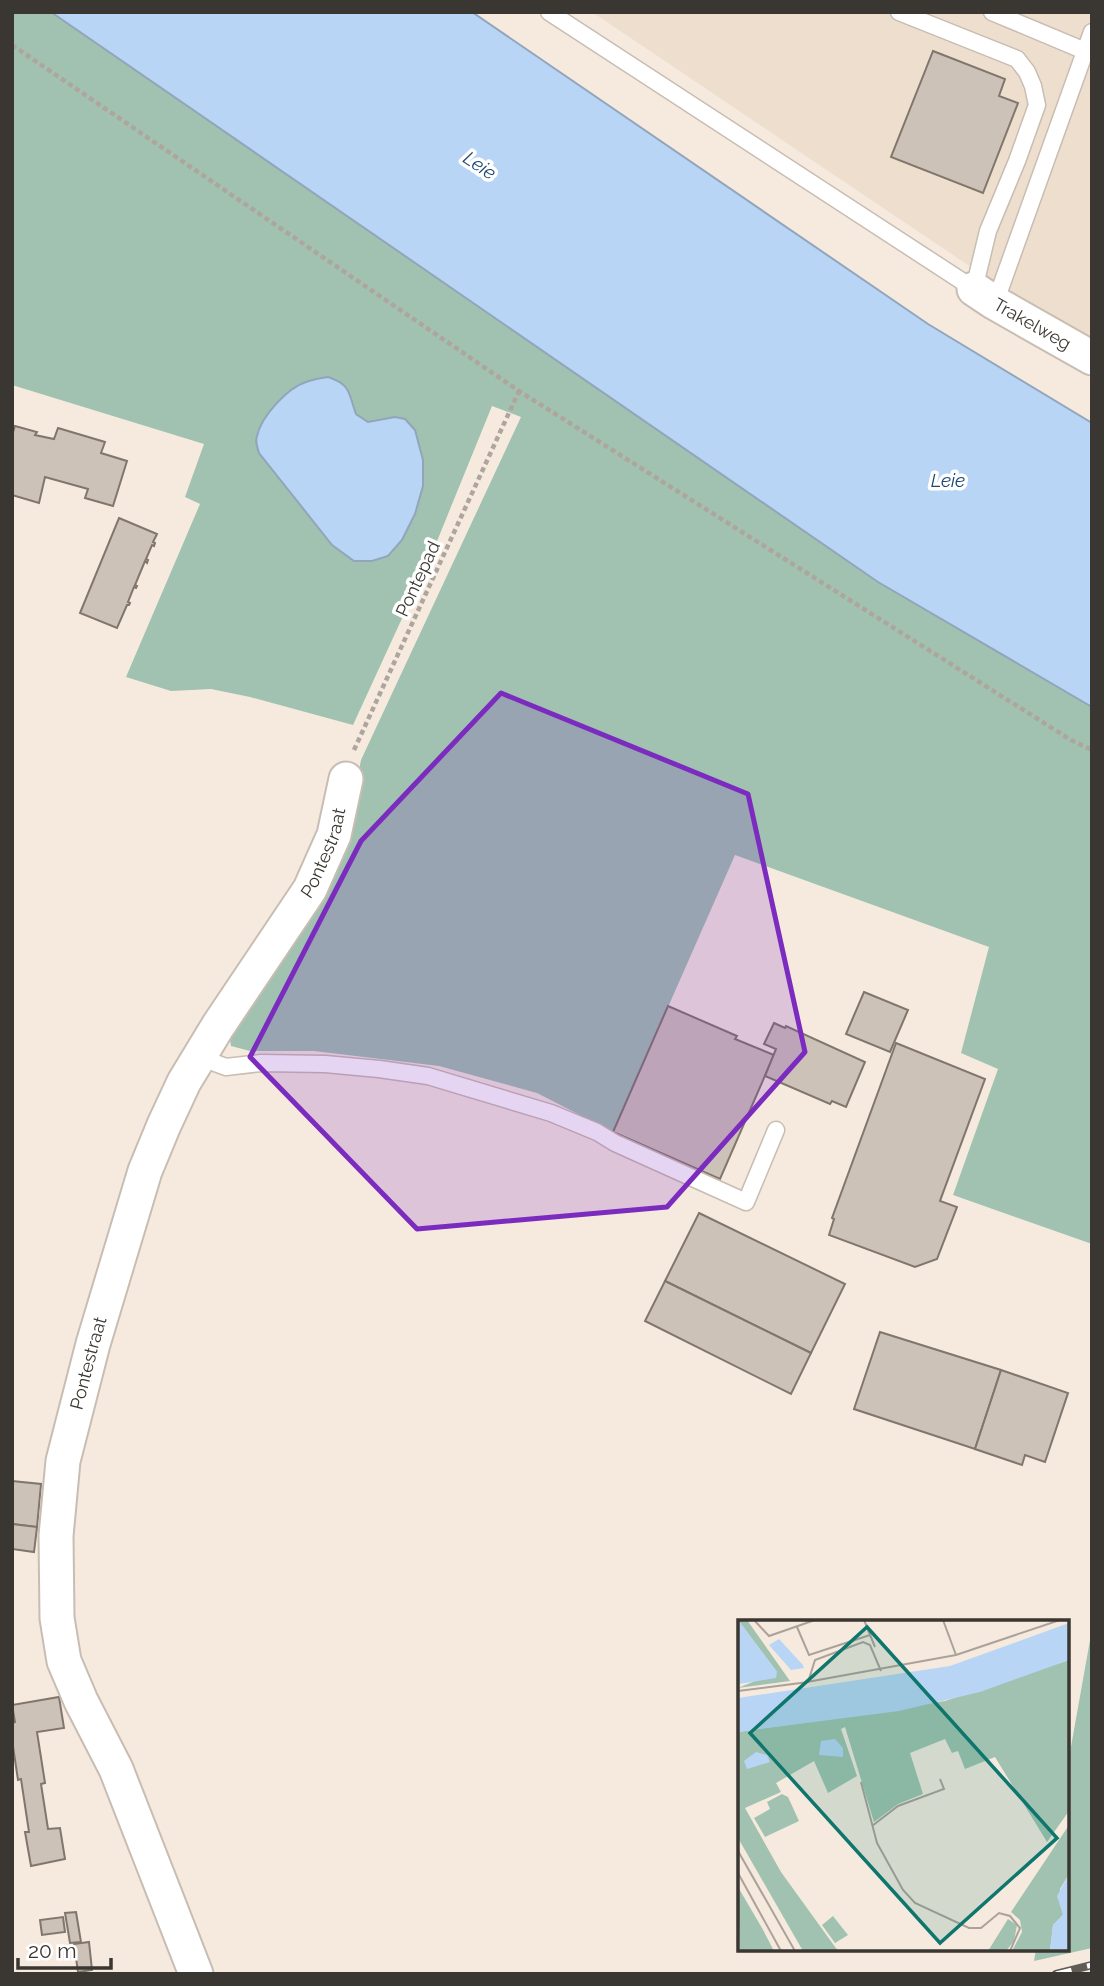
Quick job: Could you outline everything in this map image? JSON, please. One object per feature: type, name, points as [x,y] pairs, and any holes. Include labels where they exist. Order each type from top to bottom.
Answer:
[{"type":"street","name":"Trakelweg","points":[[984,296],[1092,358]]},
{"type":"street","name":"Pontestraat","points":[[196,1974],[117,1769],[80,1701],[64,1661],[57,1618],[56,1536],[63,1461],[93,1343],[145,1171],[184,1082],[310,889],[334,835],[346,779]]},
{"type":"lane","points":[[549,12],[984,296]]},
{"type":"lane","points":[[899,12],[1017,59],[1033,86],[1037,105],[988,231],[984,296]]},
{"type":"lane","points":[[992,12],[1085,51]]},
{"type":"lane","points":[[984,296],[1092,32]]},
{"type":"lane","points":[[199,1057],[226,1067],[261,1063],[325,1064],[428,1076],[551,1113],[746,1202],[776,1130]]},
{"type":"path","points":[[12,45],[519,391],[1059,732],[1092,750]]},
{"type":"path","name":"Pontepad","points":[[346,779],[351,757],[519,391]]},
{"type":"highlighted area","points":[[501,693],[748,794],[805,1052],[667,1207],[417,1229],[250,1057],[361,841]]},
{"type":"shaded area","points":[[592,12],[1092,12],[1092,345],[1063,329]]},
{"type":"green space","points":[[12,12],[51,12],[878,582],[1092,707],[1092,1244],[953,1195],[998,1069],[961,1053],[989,947],[735,855],[613,1132],[537,1093],[439,1066],[314,1051],[250,1051],[231,1046],[229,1032],[296,940],[336,870],[346,836],[361,760],[521,417],[492,406],[433,551],[353,725],[250,697],[211,689],[171,691],[126,677],[200,504],[185,497],[204,444],[12,385]],"holes":[[[347,387],[356,414],[369,422],[381,420],[423,486],[415,514],[402,540],[302,508],[259,453],[256,439]]]},
{"type":"green space","points":[[1092,1629],[1092,1948],[1034,1961],[1036,1951],[1069,1951],[1069,1758]]},
{"type":"water","name":"Leie","points":[[51,12],[472,12],[928,324],[1092,423],[1092,707],[878,582]]},
{"type":"water","points":[[328,377],[345,387],[356,414],[368,422],[395,417],[405,419],[415,430],[423,460],[423,486],[415,514],[402,540],[388,556],[372,561],[354,561],[332,545],[257,447],[259,428],[283,397],[299,385]]},
{"type":"building","points":[[933,51],[1005,79],[999,96],[1018,103],[983,193],[891,157]]},
{"type":"building","points":[[15,426],[37,432],[35,435],[54,439],[58,428],[105,442],[101,453],[127,461],[113,506],[85,498],[88,489],[45,477],[39,503],[12,495],[12,435]]},
{"type":"building","points":[[119,518],[157,534],[146,559],[147,563],[145,561],[135,585],[137,586],[134,587],[128,602],[130,603],[117,628],[80,613]]},
{"type":"building","points":[[864,992],[908,1010],[890,1052],[846,1034]]},
{"type":"building","points":[[668,1006],[774,1055],[720,1179],[613,1132]]},
{"type":"building","points":[[774,1023],[865,1062],[846,1107],[832,1101],[830,1104],[765,1076],[776,1049],[764,1044]]},
{"type":"building","points":[[896,1043],[985,1079],[940,1201],[957,1207],[937,1259],[915,1267],[829,1235],[834,1219],[832,1218]]},
{"type":"building","points":[[699,1213],[845,1284],[811,1353],[665,1281]]},
{"type":"building","points":[[665,1281],[811,1353],[791,1394],[645,1321]]},
{"type":"building","points":[[880,1332],[1001,1370],[975,1449],[854,1409]]},
{"type":"building","points":[[1001,1370],[1068,1393],[1045,1462],[1025,1455],[1022,1465],[975,1449]]},
{"type":"building","points":[[12,1481],[41,1484],[37,1527],[12,1524]]},
{"type":"building","points":[[12,1524],[37,1527],[34,1552],[12,1549]]},
{"type":"building","points":[[59,1697],[64,1728],[37,1732],[45,1783],[41,1784],[48,1829],[60,1828],[65,1859],[31,1866],[25,1832],[29,1832],[12,1740],[12,1723],[15,1722],[12,1705]]},
{"type":"building","points":[[76,1912],[81,1942],[70,1943],[65,1913]]},
{"type":"building","points":[[63,1917],[65,1932],[42,1935],[40,1920]]},
{"type":"building","points":[[89,1942],[92,1970],[78,1972],[74,1944]]},
{"type":"railway","points":[[1056,1974],[1092,1965]]}]
